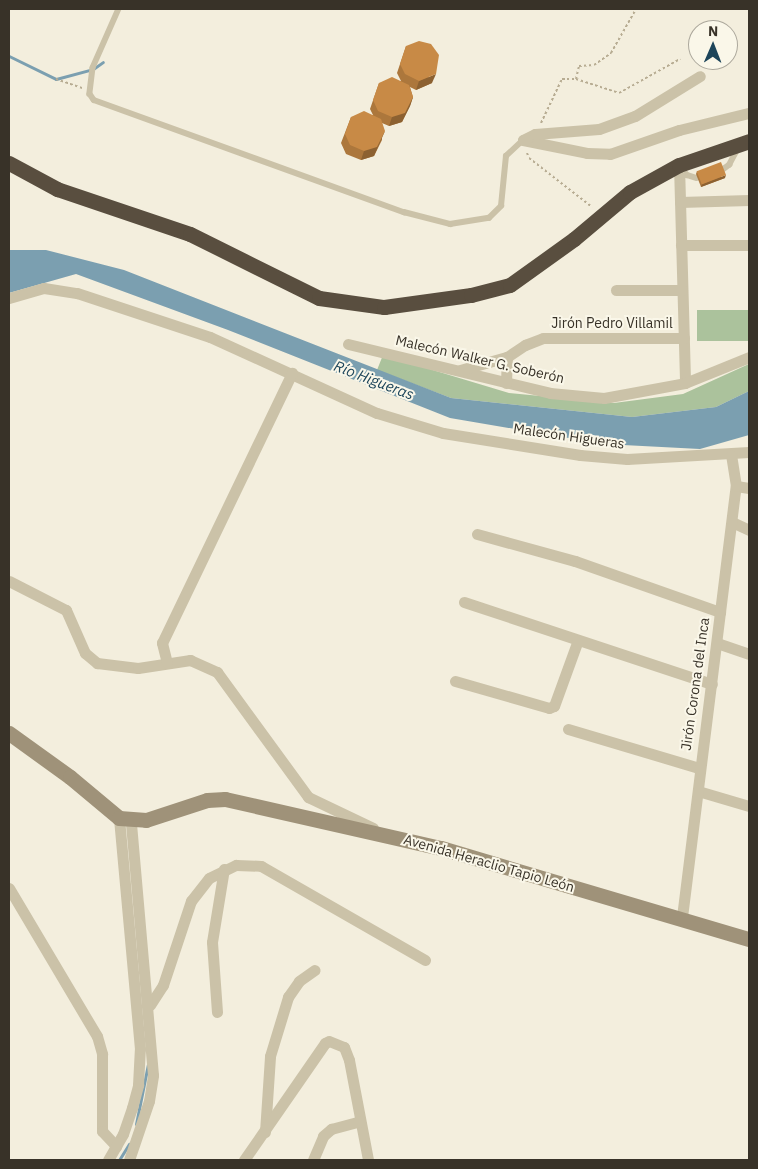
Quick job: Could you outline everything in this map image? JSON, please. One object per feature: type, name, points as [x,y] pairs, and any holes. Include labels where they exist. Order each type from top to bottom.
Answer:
[{"type":"highway","points":[[9,163],[57,189],[190,234],[319,298],[384,307],[471,295],[510,284],[630,192],[679,165],[744,142]]},
{"type":"street","points":[[523,140],[535,134],[599,129],[635,116],[700,76]]},
{"type":"street","points":[[523,140],[587,153],[610,154],[680,130],[749,113]]},
{"type":"street","points":[[679,165],[684,383]]},
{"type":"street","points":[[680,202],[749,200]]},
{"type":"street","points":[[681,245],[749,245]]},
{"type":"street","name":"Malecón Higueras","points":[[9,298],[44,288],[77,292],[210,338],[292,373],[377,413],[443,433],[474,436],[580,455],[627,460],[731,455],[749,452]]},
{"type":"street","points":[[616,290],[682,290]]},
{"type":"street","name":"Jirón Pedro Villamil","points":[[458,371],[507,357],[525,345],[543,338],[684,338]]},
{"type":"street","name":"Malecón Walker G. Soberón","points":[[348,344],[550,393],[604,398],[684,383],[749,357]]},
{"type":"street","points":[[506,383],[507,357]]},
{"type":"street","points":[[166,663],[162,643],[292,373]]},
{"type":"street","name":"Jirón Corona del Inca","points":[[682,917],[698,791],[699,768],[718,643],[720,612],[736,486],[731,455]]},
{"type":"street","points":[[736,486],[749,488]]},
{"type":"street","points":[[732,522],[749,530]]},
{"type":"street","points":[[478,534],[575,561],[720,612]]},
{"type":"street","points":[[9,581],[66,610],[85,653],[97,663],[138,668],[190,660],[217,672],[308,798],[385,834]]},
{"type":"street","points":[[464,602],[712,684]]},
{"type":"street","points":[[455,681],[549,708],[554,706],[578,640]]},
{"type":"street","points":[[718,643],[749,654]]},
{"type":"street","points":[[568,729],[699,768]]},
{"type":"street","points":[[9,733],[125,819],[150,1005],[154,1075],[149,1101],[129,1160]]},
{"type":"street","points":[[698,791],[749,806]]},
{"type":"street","name":"Avenida Heraclio Tapio León","points":[[125,819],[207,800],[225,799],[385,834],[682,917],[749,939]]},
{"type":"street","points":[[108,1160],[116,1146],[138,1085],[140,1049],[125,819]]},
{"type":"street","points":[[150,1005],[162,985],[192,901],[209,878],[236,864],[261,866],[425,960]]},
{"type":"street","points":[[217,1012],[212,942],[224,869]]},
{"type":"street","points":[[9,888],[97,1036],[102,1054],[102,1131],[116,1146]]},
{"type":"street","points":[[265,1132],[270,1056],[288,997],[299,980],[315,970]]},
{"type":"street","points":[[244,1160],[325,1043],[329,1041],[344,1047],[349,1060],[368,1160]]},
{"type":"street","points":[[313,1160],[323,1136],[331,1129],[360,1121]]},
{"type":"lane","points":[[119,9],[93,69],[90,91],[94,100],[404,212],[450,224],[489,218],[501,206],[506,156],[523,140]]},
{"type":"lane","points":[[722,170],[734,158],[744,142]]},
{"type":"lane","points":[[679,165],[687,175],[697,178]]},
{"type":"path","points":[[576,79],[579,66],[594,65],[611,54],[636,9]]},
{"type":"path","points":[[535,134],[562,79],[576,79],[619,94],[680,58]]},
{"type":"path","points":[[56,79],[90,91]]},
{"type":"path","points":[[523,140],[529,158],[602,214]]},
{"type":"green space","points":[[697,310],[749,310],[749,341],[697,341]]},
{"type":"green space","points":[[383,355],[509,393],[614,403],[683,394],[749,364],[749,391],[716,407],[632,417],[451,398],[377,370]]},
{"type":"water","name":"Río Higueras","points":[[9,250],[46,250],[124,270],[451,398],[632,417],[716,407],[749,391],[749,435],[700,449],[604,444],[450,418],[228,330],[76,274],[9,293]]},
{"type":"building","points":[[419,41],[431,44],[439,55],[436,74],[419,81],[405,74],[400,64],[406,46]]},
{"type":"building","points":[[392,77],[409,85],[413,97],[405,113],[392,117],[378,111],[373,100],[379,83]]},
{"type":"building","points":[[364,111],[381,119],[385,131],[377,147],[364,151],[350,145],[345,134],[351,117]]},
{"type":"building","points":[[721,162],[726,175],[702,184],[697,171]]},
{"type":"waterway","points":[[9,56],[56,79],[93,69],[103,62]]},
{"type":"waterway","points":[[136,1124],[148,1064]]},
{"type":"waterway","points":[[119,1160],[129,1144]]}]
